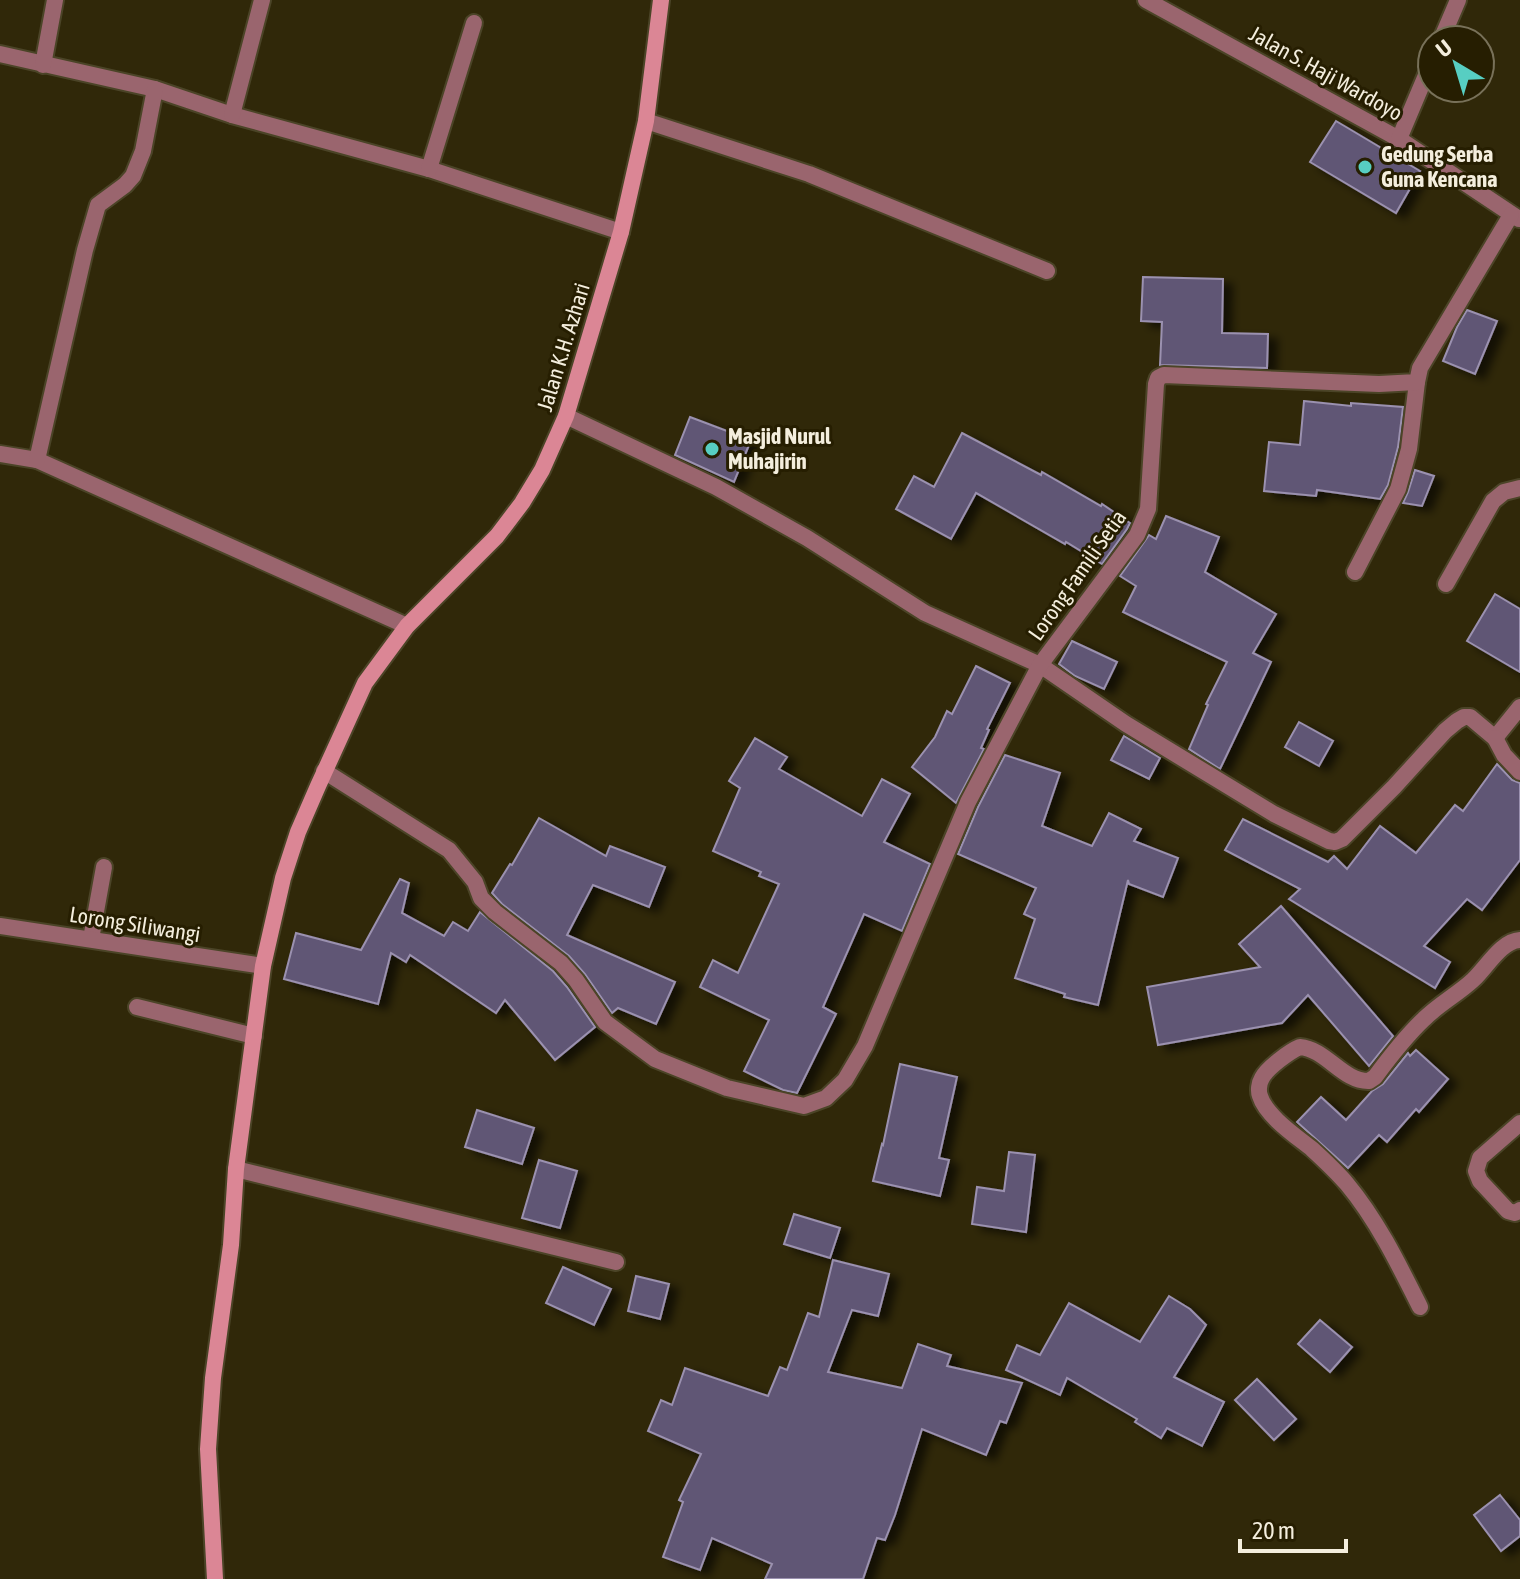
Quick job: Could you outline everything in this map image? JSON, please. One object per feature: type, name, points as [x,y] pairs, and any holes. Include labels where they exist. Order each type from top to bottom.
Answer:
[{"type":"street","points":[[43,65],[55,0]]},
{"type":"street","points":[[232,115],[262,0]]},
{"type":"street","name":"Jalan K.H. Azhari","points":[[215,1579],[208,1449],[213,1378],[263,966],[283,878],[298,832],[365,683],[407,626],[497,536],[522,503],[542,470],[566,416],[621,232],[646,121],[661,0]]},
{"type":"street","points":[[1448,24],[1458,0]]},
{"type":"street","name":"Jalan S. Haji Wardoyo","points":[[1152,1],[1399,139],[1516,217]]},
{"type":"street","points":[[429,169],[474,23]]},
{"type":"street","points":[[0,54],[155,89],[232,115],[429,169],[621,232]]},
{"type":"street","points":[[37,460],[98,205],[133,176],[145,144],[155,89]]},
{"type":"street","points":[[1399,139],[1416,99]]},
{"type":"street","points":[[646,121],[809,174],[1047,271]]},
{"type":"street","points":[[1355,572],[1398,489],[1409,449],[1420,368],[1516,217]]},
{"type":"street","name":"Lorong Famili Setia","points":[[566,416],[716,487],[807,538],[925,613],[1040,665],[1141,527],[1148,509],[1158,378],[1164,375],[1368,384],[1417,382]]},
{"type":"street","points":[[0,454],[37,460],[407,626]]},
{"type":"street","points":[[1446,584],[1493,501],[1504,492],[1520,488]]},
{"type":"street","points":[[324,771],[449,850],[475,882],[481,898],[561,963],[605,1022],[655,1059],[727,1088],[804,1106],[826,1098],[845,1080],[865,1046],[968,802],[1040,665],[1126,724],[1274,814],[1329,841],[1342,839],[1445,731],[1464,717],[1470,717],[1495,738],[1504,755],[1520,772]]},
{"type":"street","points":[[1495,738],[1520,707]]},
{"type":"street","points":[[91,939],[104,867]]},
{"type":"street","name":"Lorong Siliwangi","points":[[0,926],[263,966]]},
{"type":"street","points":[[1420,1307],[1380,1234],[1349,1186],[1265,1106],[1259,1086],[1262,1077],[1300,1047],[1313,1051],[1357,1080],[1369,1081],[1424,1019],[1471,982],[1508,943],[1520,940]]},
{"type":"street","points":[[137,1007],[254,1036]]},
{"type":"street","points":[[1520,1123],[1480,1158],[1476,1171],[1480,1181],[1508,1211],[1515,1213],[1520,1210]]},
{"type":"street","points":[[236,1169],[616,1262]]},
{"type":"building","name":"Gedung Serba Guna Kencana","points":[[1336,121],[1420,171],[1396,213],[1310,162]]},
{"type":"building","points":[[1143,277],[1223,279],[1222,333],[1268,334],[1267,368],[1160,365],[1162,322],[1141,321]]},
{"type":"building","points":[[1467,310],[1497,321],[1475,374],[1443,361]]},
{"type":"building","points":[[1304,401],[1403,407],[1398,447],[1388,485],[1380,499],[1317,490],[1316,496],[1264,491],[1269,442],[1300,445]]},
{"type":"building","name":"Masjid Nurul Muhajirin","points":[[690,417],[751,440],[734,482],[675,455]]},
{"type":"building","points":[[962,433],[1102,504],[1130,523],[1102,564],[976,493],[951,539],[896,509],[914,476],[934,487]]},
{"type":"building","points":[[1415,470],[1434,476],[1422,506],[1403,503]]},
{"type":"building","points":[[1166,516],[1219,537],[1205,572],[1276,614],[1253,653],[1271,662],[1220,769],[1189,749],[1206,704],[1227,662],[1123,612],[1136,586],[1120,576],[1149,535],[1156,539]]},
{"type":"building","points":[[1495,594],[1520,609],[1520,672],[1467,641]]},
{"type":"building","points":[[1072,641],[1117,662],[1104,689],[1075,676],[1059,664]]},
{"type":"building","points":[[976,666],[1010,683],[987,729],[981,748],[984,749],[956,803],[912,767],[935,737],[947,711],[952,714]]},
{"type":"building","points":[[1299,722],[1333,741],[1319,766],[1285,747]]},
{"type":"building","points":[[1124,736],[1160,758],[1149,779],[1111,760]]},
{"type":"building","points":[[755,738],[787,757],[779,769],[862,816],[882,779],[910,794],[884,842],[930,864],[902,931],[864,914],[823,1007],[836,1014],[797,1093],[783,1090],[744,1071],[769,1020],[700,987],[713,960],[738,973],[779,884],[759,876],[761,872],[713,851],[740,788],[729,781]]},
{"type":"building","points":[[1005,755],[1060,773],[1042,826],[1092,846],[1109,813],[1141,829],[1134,841],[1178,858],[1163,897],[1129,884],[1128,880],[1098,1005],[1064,997],[1065,994],[1015,978],[1035,919],[1024,914],[1036,888],[958,854]]},
{"type":"building","points":[[1497,764],[1512,780],[1520,783],[1520,860],[1482,910],[1467,899],[1424,946],[1450,962],[1435,988],[1289,899],[1300,889],[1225,850],[1243,819],[1328,862],[1334,856],[1347,869],[1380,826],[1416,853],[1455,805],[1463,811]]},
{"type":"building","points":[[539,818],[606,856],[610,846],[665,867],[649,907],[593,885],[567,935],[675,982],[656,1024],[618,1008],[612,1013],[569,956],[492,893]]},
{"type":"building","points":[[400,879],[409,883],[402,913],[444,936],[453,922],[468,931],[480,912],[553,971],[595,1027],[555,1060],[505,1000],[496,1013],[410,955],[406,962],[391,953],[378,1004],[284,979],[296,933],[361,950]]},
{"type":"building","points":[[1281,906],[1393,1036],[1369,1066],[1308,995],[1282,1023],[1158,1045],[1147,987],[1260,967],[1239,944]]},
{"type":"building","points":[[1416,1050],[1448,1079],[1387,1142],[1379,1135],[1348,1168],[1297,1122],[1321,1097],[1346,1120],[1372,1091],[1383,1084],[1408,1053],[1410,1056]]},
{"type":"building","points":[[900,1064],[957,1077],[939,1158],[949,1160],[940,1196],[873,1181]]},
{"type":"building","points":[[477,1110],[534,1128],[522,1164],[465,1147]]},
{"type":"building","points":[[1009,1152],[1035,1155],[1026,1232],[972,1224],[977,1187],[1004,1191]]},
{"type":"building","points":[[539,1160],[577,1171],[560,1228],[522,1218]]},
{"type":"building","points":[[794,1214],[840,1228],[830,1258],[784,1244]]},
{"type":"building","points":[[833,1260],[889,1274],[878,1316],[852,1310],[828,1372],[902,1388],[918,1344],[951,1355],[947,1366],[1022,1383],[1006,1423],[1000,1421],[986,1455],[922,1429],[895,1515],[885,1540],[877,1538],[863,1579],[765,1579],[772,1564],[712,1538],[700,1570],[663,1557],[683,1502],[679,1500],[701,1454],[648,1431],[661,1400],[672,1405],[685,1368],[768,1396],[780,1367],[787,1370],[808,1313],[819,1317]]},
{"type":"building","points":[[563,1267],[611,1289],[594,1325],[546,1303]]},
{"type":"building","points":[[636,1276],[669,1284],[660,1319],[628,1311]]},
{"type":"building","points":[[1169,1296],[1190,1309],[1206,1325],[1174,1377],[1224,1402],[1202,1446],[1167,1428],[1161,1438],[1135,1422],[1137,1419],[1067,1378],[1060,1395],[1006,1370],[1017,1345],[1040,1355],[1069,1303],[1140,1342]]},
{"type":"building","points":[[1320,1320],[1352,1347],[1330,1372],[1298,1344]]},
{"type":"building","points":[[1257,1379],[1296,1419],[1274,1440],[1235,1400]]},
{"type":"building","points":[[1500,1495],[1520,1520],[1520,1536],[1501,1551],[1474,1515]]},
{"type":"place","name":"Gedung Serba Guna Kencana","points":[[1365,167]]},
{"type":"place","name":"Masjid Nurul Muhajirin","points":[[712,449]]}]
